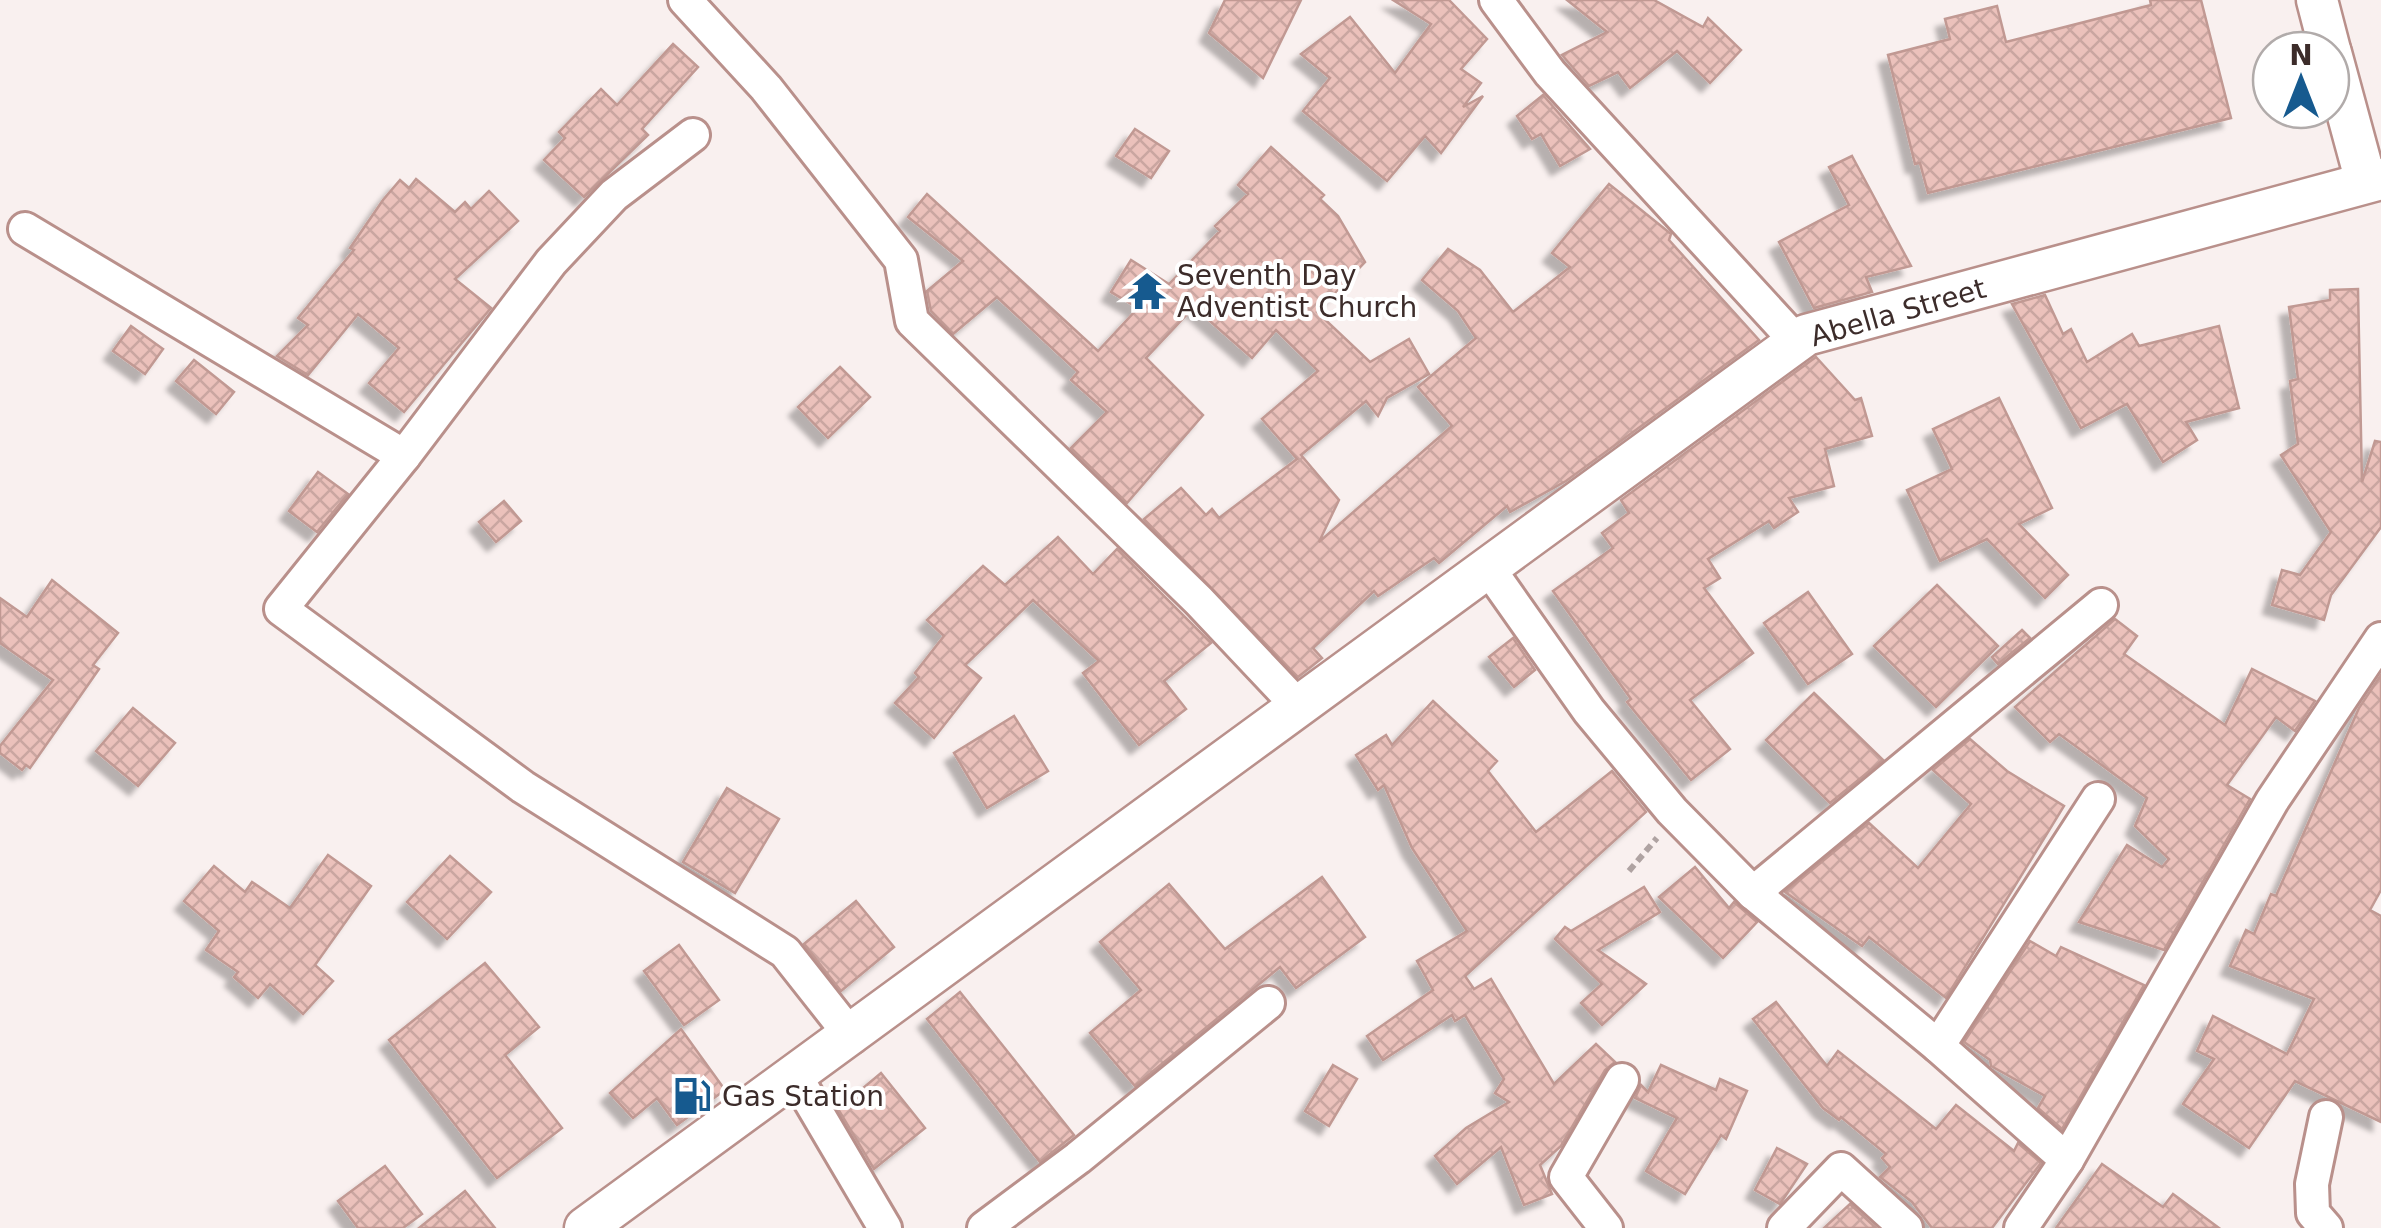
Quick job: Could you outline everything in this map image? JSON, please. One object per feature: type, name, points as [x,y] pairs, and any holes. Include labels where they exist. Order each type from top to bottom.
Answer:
[{"type":"street","points":[[685,0],[766,88],[902,260],[912,320],[1199,601],[1300,708]]},
{"type":"street","points":[[1496,0],[1550,73],[1797,342]]},
{"type":"street","points":[[2318,0],[2326,30]]},
{"type":"street","points":[[2351,113],[2373,181]]},
{"type":"street","points":[[693,136],[614,195],[551,262],[404,456],[281,609],[523,787],[786,952],[852,1037]]},
{"type":"street","name":"Abella Street","points":[[585,1228],[852,1037],[1806,335],[2373,181]]},
{"type":"street","points":[[25,229],[404,456]]},
{"type":"street","points":[[1488,569],[1589,711],[1672,812],[1753,893],[2068,1160]]},
{"type":"street","points":[[1753,893],[2101,605]]},
{"type":"street","points":[[2020,1228],[2068,1160],[2272,802],[2381,639]]},
{"type":"street","points":[[1938,1046],[2098,799]]},
{"type":"street","points":[[984,1228],[1078,1158],[1268,1003]]},
{"type":"street","points":[[796,1077],[885,1228]]},
{"type":"street","points":[[1606,1228],[1566,1176],[1622,1080]]},
{"type":"street","points":[[2326,1118],[2312,1184],[2313,1213],[2326,1228]]},
{"type":"street","points":[[1784,1228],[1841,1169],[1906,1228]]},
{"type":"path","points":[[1628,871],[1656,840],[1672,812]]},
{"type":"building","points":[[1225,0],[1301,0],[1263,78],[1209,33]]},
{"type":"building","points":[[1393,0],[1449,0],[1487,39],[1461,69],[1481,83],[1463,107],[1483,96],[1441,153],[1425,136],[1387,181],[1303,111],[1330,78],[1301,54],[1350,17],[1395,73],[1431,24]]},
{"type":"building","points":[[1567,0],[1654,0],[1703,27],[1708,18],[1741,50],[1710,83],[1677,51],[1630,88],[1618,72],[1589,86],[1562,55],[1607,32]]},
{"type":"building","points":[[2150,0],[2201,0],[2231,118],[1928,193],[1920,163],[1915,164],[1888,55],[1950,39],[1945,19],[1997,6],[2006,42],[2151,5]]},
{"type":"building","points":[[673,44],[698,67],[642,129],[648,135],[584,197],[544,160],[565,138],[559,132],[601,89],[617,105]]},
{"type":"building","points":[[1543,95],[1590,149],[1560,166],[1541,134],[1532,139],[1517,116]]},
{"type":"building","points":[[1135,129],[1169,151],[1151,178],[1116,156]]},
{"type":"building","points":[[1271,147],[1324,195],[1320,199],[1338,216],[1365,262],[1317,312],[1370,362],[1409,339],[1429,374],[1387,398],[1378,416],[1366,401],[1301,455],[1339,500],[1319,542],[1452,426],[1418,387],[1476,338],[1458,311],[1422,280],[1448,249],[1480,270],[1513,312],[1570,267],[1552,253],[1609,184],[1671,234],[1669,240],[1759,340],[1566,481],[1510,512],[1507,506],[1439,563],[1434,558],[1378,596],[1374,591],[1313,648],[1322,658],[1298,677],[1144,519],[1181,488],[1206,515],[1212,509],[1219,518],[1297,459],[1262,419],[1318,371],[1276,330],[1252,358],[1194,307],[1146,358],[1203,415],[1127,503],[1071,448],[1107,412],[1071,380],[1078,372],[997,297],[953,334],[931,311],[927,291],[963,261],[908,217],[927,194],[1098,351],[1138,308],[1111,292],[1131,260],[1169,284],[1220,231],[1215,226],[1248,194],[1238,185]]},
{"type":"building","points":[[1852,156],[1911,266],[1866,277],[1872,292],[1814,308],[1779,242],[1849,205],[1829,167]]},
{"type":"building","points":[[416,179],[455,212],[465,202],[471,209],[489,191],[518,221],[455,279],[491,308],[404,412],[369,383],[399,348],[358,314],[308,375],[277,356],[308,325],[298,318],[354,250],[350,248],[383,200],[400,180],[409,188]]},
{"type":"building","points":[[2358,289],[2362,482],[2375,441],[2381,442],[2381,527],[2331,595],[2324,620],[2272,605],[2282,570],[2300,575],[2331,532],[2281,455],[2298,444],[2290,381],[2298,379],[2289,307],[2330,300],[2330,290]]},
{"type":"building","points":[[2045,295],[2063,334],[2071,329],[2087,362],[2132,334],[2139,346],[2219,326],[2239,408],[2186,422],[2197,440],[2163,462],[2127,404],[2081,428],[2012,304]]},
{"type":"building","points":[[131,326],[163,349],[145,374],[113,351]]},
{"type":"building","points":[[1816,357],[1855,400],[1861,398],[1872,436],[1825,449],[1834,486],[1789,498],[1798,512],[1774,528],[1769,521],[1708,559],[1720,578],[1704,588],[1753,653],[1690,700],[1730,749],[1691,780],[1627,702],[1631,699],[1553,591],[1613,548],[1602,533],[1629,513],[1621,500]]},
{"type":"building","points":[[194,360],[234,392],[216,414],[176,381]]},
{"type":"building","points":[[840,367],[870,397],[828,438],[798,407]]},
{"type":"building","points":[[1999,398],[2052,508],[2019,524],[2068,575],[2045,598],[1987,539],[1940,561],[1907,490],[1952,469],[1933,429]]},
{"type":"building","points":[[318,472],[348,494],[317,532],[289,511]]},
{"type":"building","points":[[504,501],[521,521],[496,542],[479,522]]},
{"type":"building","points":[[1058,537],[1093,574],[1117,549],[1211,643],[1164,681],[1186,709],[1139,745],[1083,673],[1099,661],[1033,600],[965,665],[981,678],[934,738],[895,703],[919,677],[915,673],[944,636],[927,620],[983,566],[1005,585]]},
{"type":"building","points":[[52,580],[118,633],[93,665],[99,669],[30,768],[26,765],[22,770],[0,753],[0,746],[53,680],[0,643],[0,598],[27,617]]},
{"type":"building","points":[[1937,585],[1998,646],[1936,707],[1874,646]]},
{"type":"building","points":[[1808,592],[1852,654],[1808,684],[1764,623]]},
{"type":"building","points":[[2115,619],[2137,636],[2124,654],[2225,725],[2252,669],[2315,701],[2295,731],[2276,717],[2227,785],[2250,799],[2164,950],[2079,922],[2127,845],[2162,867],[2169,859],[2135,826],[2147,798],[2059,734],[2050,742],[2015,707]]},
{"type":"building","points":[[2022,630],[2030,638],[1998,664],[1992,657]]},
{"type":"building","points":[[1513,638],[1535,670],[1514,687],[1489,657]]},
{"type":"building","points":[[2381,675],[2381,890],[2370,910],[2381,916],[2381,1122],[2295,1081],[2249,1148],[2183,1104],[2214,1059],[2197,1051],[2213,1016],[2287,1054],[2314,999],[2230,966],[2246,930],[2254,934],[2271,894],[2276,896],[2359,708]]},
{"type":"building","points":[[1814,693],[1883,760],[1830,803],[1766,740]]},
{"type":"building","points":[[1433,701],[1497,761],[1488,771],[1536,832],[1612,771],[1646,812],[1465,976],[1474,989],[1491,979],[1554,1084],[1596,1044],[1615,1062],[1605,1070],[1561,1146],[1540,1165],[1552,1194],[1524,1205],[1501,1147],[1457,1184],[1435,1156],[1466,1128],[1509,1102],[1495,1093],[1504,1079],[1465,1015],[1455,1021],[1452,1015],[1383,1060],[1367,1036],[1433,990],[1417,961],[1467,931],[1412,848],[1384,785],[1378,790],[1356,755],[1386,735],[1392,745]]},
{"type":"building","points":[[133,708],[175,743],[138,786],[96,751]]},
{"type":"building","points":[[1014,716],[1048,771],[987,808],[954,753]]},
{"type":"building","points":[[1970,739],[2007,771],[2064,806],[1946,998],[1869,937],[1862,946],[1785,892],[1869,823],[1918,868],[1971,804],[1933,770]]},
{"type":"building","points":[[727,788],[779,819],[735,893],[683,862]]},
{"type":"building","points":[[328,855],[371,886],[315,965],[333,981],[303,1014],[270,984],[258,998],[234,977],[238,972],[206,950],[219,931],[184,901],[214,866],[245,892],[252,882],[290,908]]},
{"type":"building","points":[[450,856],[491,892],[447,939],[407,902]]},
{"type":"building","points":[[1695,867],[1729,908],[1734,902],[1757,922],[1723,958],[1659,897]]},
{"type":"building","points":[[1322,877],[1365,937],[1296,988],[1280,967],[1135,1086],[1090,1033],[1141,990],[1100,942],[1169,884],[1225,949]]},
{"type":"building","points":[[1644,887],[1660,912],[1598,950],[1646,984],[1602,1025],[1581,1003],[1602,984],[1555,939],[1565,927],[1571,931]]},
{"type":"building","points":[[856,901],[894,947],[841,991],[804,944]]},
{"type":"building","points":[[2030,941],[2056,956],[2061,947],[2144,985],[2062,1129],[2038,1108],[2045,1096],[1991,1066],[1990,1060],[1964,1042]]},
{"type":"building","points":[[679,945],[719,1000],[684,1025],[644,971]]},
{"type":"building","points":[[485,963],[539,1027],[505,1055],[562,1128],[497,1178],[389,1040]]},
{"type":"building","points":[[960,992],[1074,1135],[1040,1162],[927,1019]]},
{"type":"building","points":[[1776,1002],[1827,1066],[1838,1051],[1936,1129],[1956,1105],[2014,1151],[2018,1143],[2041,1163],[1992,1228],[1932,1228],[1912,1202],[1880,1177],[1890,1167],[1882,1158],[1886,1154],[1841,1117],[1839,1120],[1823,1108],[1753,1019]]},
{"type":"building","points":[[681,1029],[725,1090],[677,1125],[657,1098],[633,1118],[610,1093]]},
{"type":"building","points":[[1333,1065],[1357,1079],[1329,1126],[1305,1111]]},
{"type":"building","points":[[1661,1065],[1716,1090],[1720,1079],[1747,1091],[1726,1139],[1721,1135],[1685,1194],[1646,1171],[1677,1118],[1635,1098],[1641,1085],[1648,1092]]},
{"type":"building","points":[[881,1073],[925,1128],[874,1169],[838,1109]]},
{"type":"building","points":[[1777,1148],[1807,1164],[1780,1204],[1755,1190]]},
{"type":"building","points":[[2102,1164],[2163,1207],[2173,1194],[2219,1228],[2056,1228]]},
{"type":"building","points":[[385,1166],[422,1214],[403,1228],[358,1228],[338,1201]]},
{"type":"building","points":[[465,1191],[495,1228],[419,1228]]},
{"type":"building","points":[[1850,1204],[1876,1228],[1824,1228]]},
{"type":"place","name":"Seventh Day Adventist Church","points":[[1147,291]]},
{"type":"place","name":"Gas Station","points":[[692,1096]]}]
